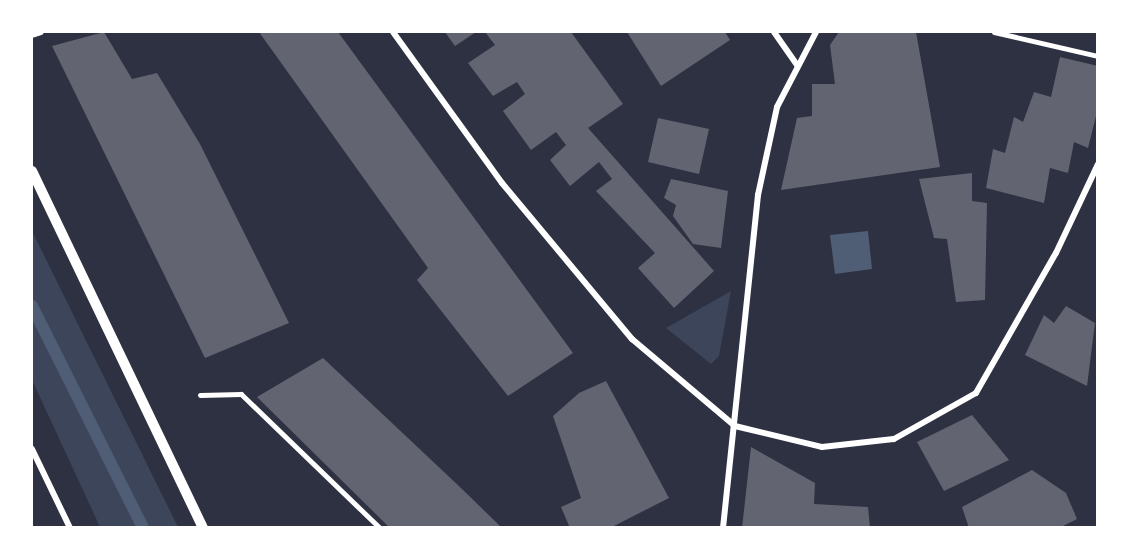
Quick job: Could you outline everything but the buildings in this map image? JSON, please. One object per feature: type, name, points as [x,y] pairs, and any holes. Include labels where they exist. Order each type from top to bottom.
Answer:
[{"type":"street","points":[[32,35],[41,32]]},
{"type":"street","points":[[393,32],[502,183],[632,339],[735,426],[822,447],[894,439],[976,393],[1056,253],[1098,164]]},
{"type":"street","points":[[774,32],[797,65]]},
{"type":"street","points":[[723,528],[758,195],[777,107],[816,32]]},
{"type":"street","points":[[994,32],[1098,56]]},
{"type":"street","points":[[32,171],[203,528]]},
{"type":"street","points":[[200,395],[241,393],[380,528]]},
{"type":"street","points":[[32,449],[70,528]]},
{"type":"shaded area","points":[[32,231],[178,527],[100,527],[32,380]]},
{"type":"shaded area","points":[[868,231],[872,269],[835,274],[830,235]]},
{"type":"shaded area","points":[[731,291],[719,356],[711,364],[666,328]]},
{"type":"waterway","points":[[32,306],[143,528]]}]
